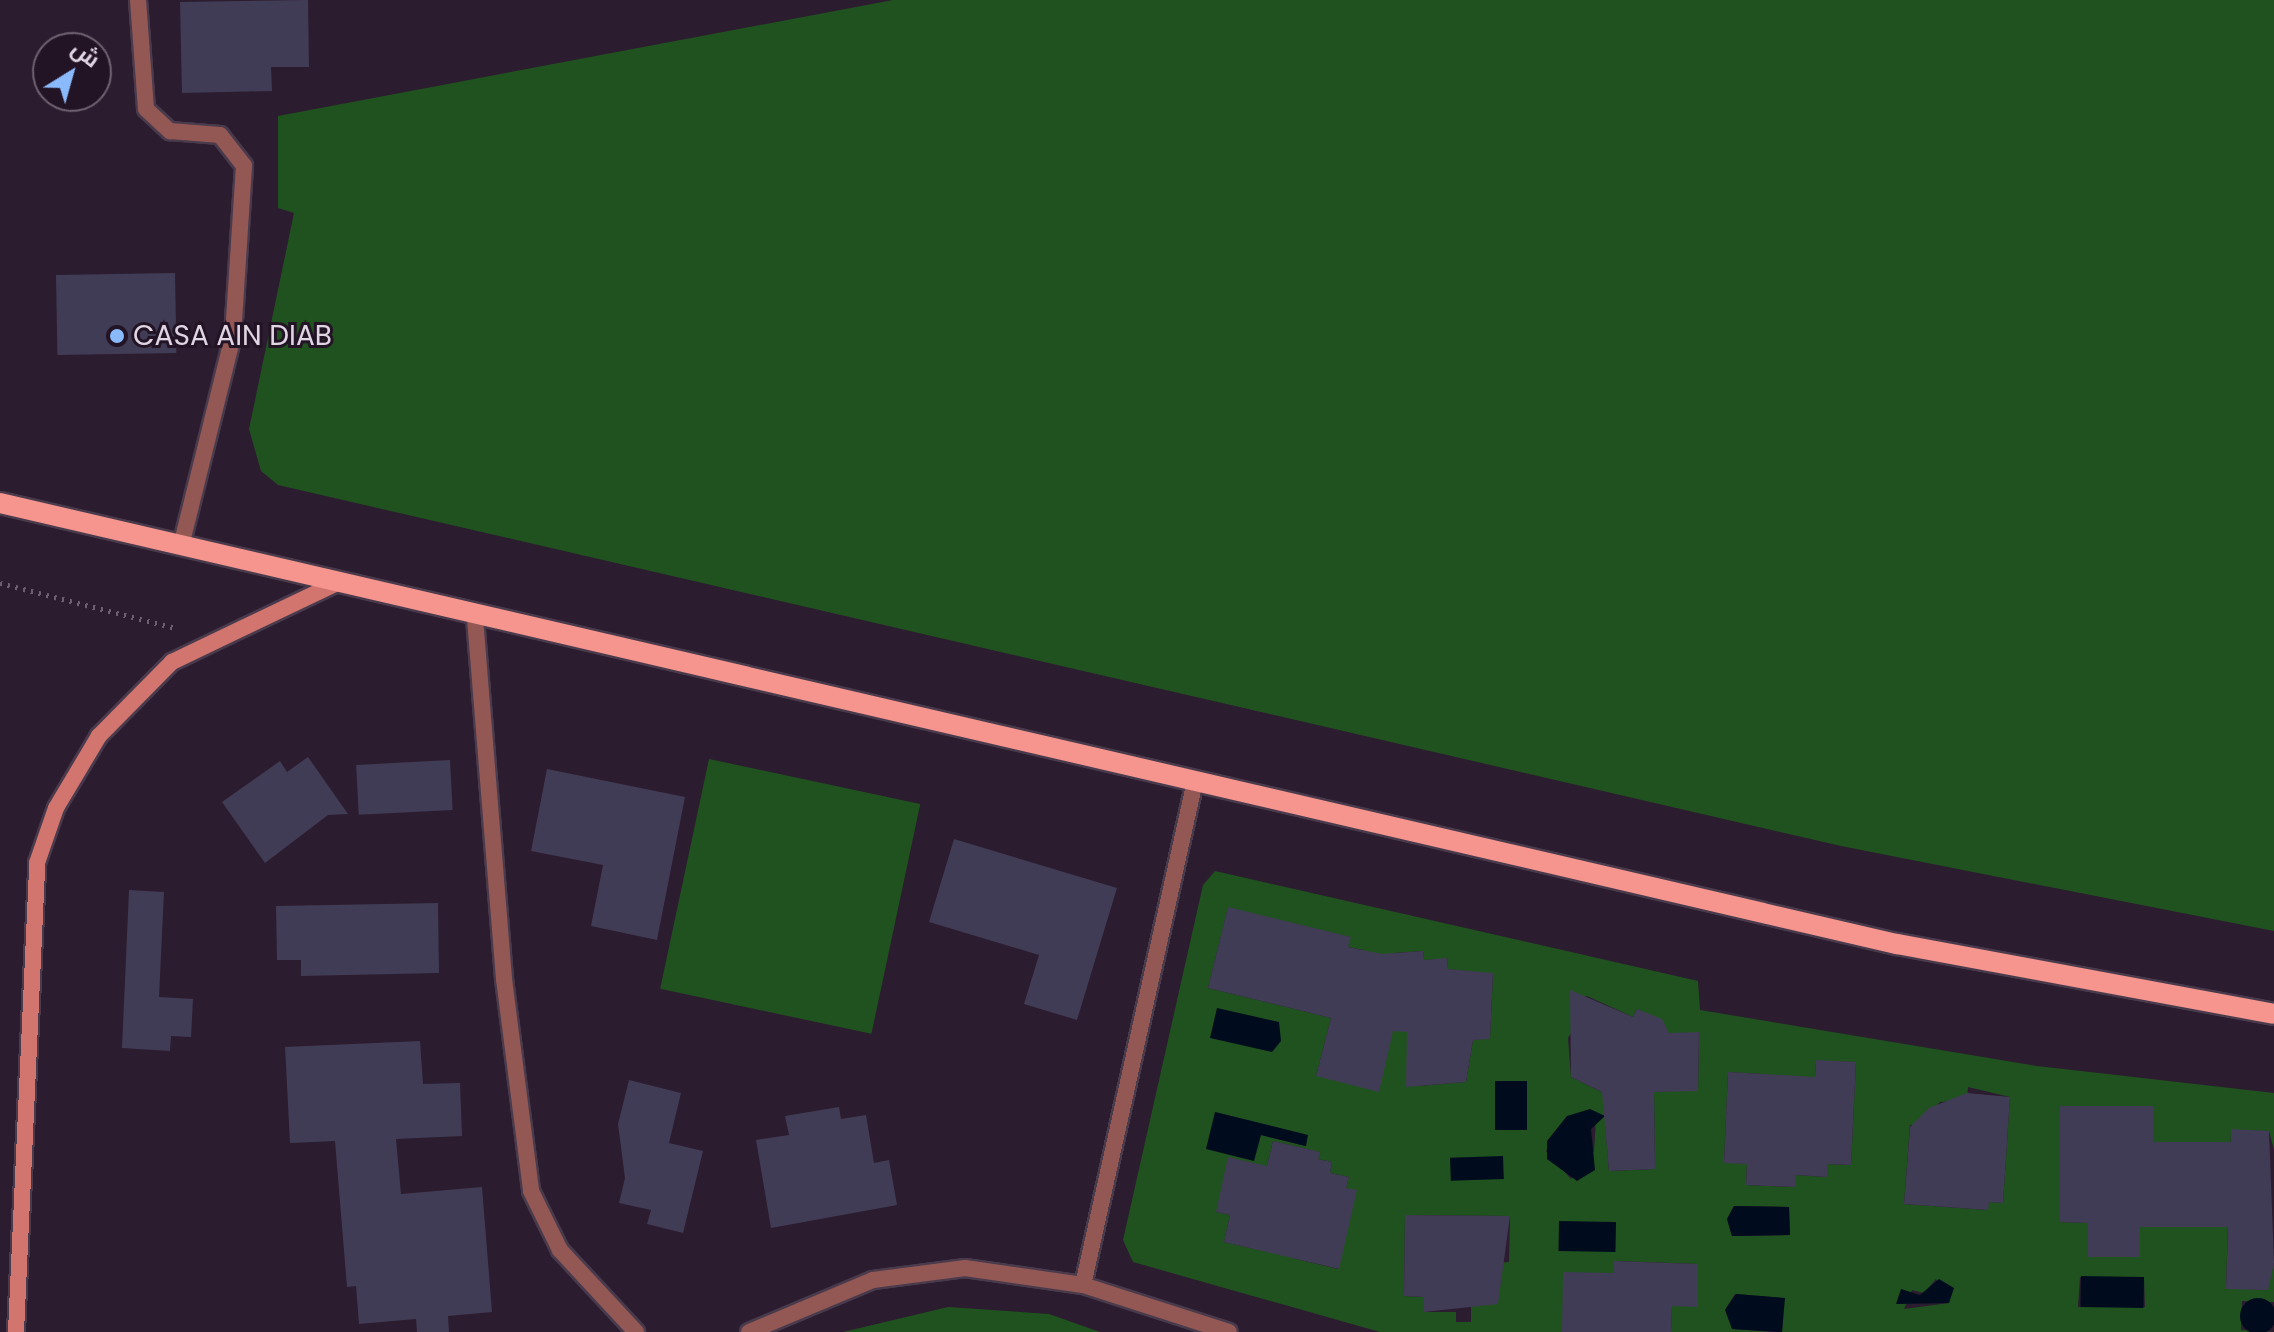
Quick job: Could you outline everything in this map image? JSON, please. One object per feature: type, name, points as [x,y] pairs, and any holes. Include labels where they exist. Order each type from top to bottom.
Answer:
[{"type":"main road","points":[[0,503],[475,618],[1897,944],[2274,1014]]},
{"type":"main road","points":[[16,1332],[37,863],[56,808],[99,736],[172,662],[337,583]]},
{"type":"street","points":[[138,0],[146,109],[170,131],[220,135],[244,166],[233,336],[181,546]]},
{"type":"street","points":[[475,618],[504,979],[531,1191],[560,1250],[636,1332]]},
{"type":"street","points":[[1083,1285],[1195,781]]},
{"type":"street","points":[[749,1332],[841,1289],[920,1271],[965,1268],[1083,1285],[1225,1331]]},
{"type":"path","points":[[0,583],[175,628]]},
{"type":"green space","points":[[893,0],[2274,0],[2274,931],[1841,846],[278,485],[261,471],[249,429],[294,213],[278,208],[278,116]]},
{"type":"green space","points":[[709,759],[920,804],[871,1034],[660,989]]},
{"type":"green space","points":[[1215,871],[1698,981],[1700,1010],[2037,1066],[2274,1093],[2274,1150],[2269,1131],[2231,1130],[2226,1288],[2267,1290],[2274,1263],[2274,1302],[2242,1301],[2241,1330],[2274,1332],[1782,1332],[1784,1298],[1735,1294],[1726,1308],[1733,1329],[1773,1332],[1671,1332],[1672,1306],[1698,1306],[1698,1264],[1615,1261],[1614,1273],[1562,1332],[1380,1332],[1133,1262],[1123,1240],[1203,885]],"holes":[[[1228,908],[1350,937],[1348,947],[1364,950],[1316,1076],[1331,1018],[1208,988]],[[1423,951],[1424,960],[1447,959],[1448,969],[1493,974],[1490,1038],[1473,1040],[1466,1082],[1418,1086],[1413,1024],[1394,953]],[[1587,996],[1633,1017],[1637,1009],[1669,1033],[1699,1033],[1698,1090],[1654,1092],[1655,1169],[1609,1171],[1605,1123],[1616,1099],[1571,1077],[1568,1038],[1578,1021],[1578,999]],[[1816,1061],[1856,1062],[1851,1165],[1827,1164],[1826,1177],[1796,1175],[1794,1187],[1746,1185],[1747,1164],[1724,1162],[1728,1072],[1762,1074],[1761,1095],[1814,1098]],[[1968,1087],[2010,1097],[2003,1203],[1989,1202],[1987,1210],[1904,1204],[1910,1125],[1918,1125],[1940,1102],[1967,1100]],[[2060,1106],[2153,1106],[2153,1142],[2181,1142],[2140,1227],[2140,1257],[2089,1257],[2088,1223],[2060,1222]],[[1215,1112],[1307,1135],[1305,1146],[1261,1135]],[[1567,1116],[1596,1119],[1594,1151],[1571,1179],[1546,1151]],[[1273,1141],[1319,1152],[1318,1159],[1332,1162],[1330,1173],[1349,1177],[1346,1188],[1356,1191],[1338,1269],[1292,1258],[1271,1241],[1268,1252],[1224,1242],[1230,1215],[1216,1212],[1267,1166]],[[1734,1206],[1789,1207],[1790,1235],[1732,1236],[1727,1219]],[[1405,1215],[1510,1216],[1509,1262],[1498,1263],[1498,1304],[1471,1304],[1471,1322],[1456,1322],[1456,1312],[1424,1312],[1424,1297],[1404,1296]],[[2080,1277],[2144,1277],[2145,1307],[2078,1307]],[[1936,1279],[1949,1303],[1904,1309],[1912,1290],[1924,1293]]]},
{"type":"green space","points":[[948,1307],[1049,1314],[1100,1332],[843,1332]]},
{"type":"water","points":[[1217,1008],[1279,1022],[1281,1041],[1272,1052],[1210,1038]]},
{"type":"water","points":[[1495,1081],[1527,1081],[1527,1130],[1495,1130]]},
{"type":"water","points":[[1590,1109],[1605,1116],[1591,1129],[1595,1170],[1577,1181],[1547,1159],[1547,1141],[1567,1116]]},
{"type":"water","points":[[1215,1112],[1308,1135],[1306,1146],[1261,1135],[1254,1161],[1206,1149]]},
{"type":"water","points":[[1503,1156],[1504,1179],[1451,1181],[1450,1158]]},
{"type":"water","points":[[1734,1206],[1789,1207],[1790,1235],[1732,1236],[1727,1219]]},
{"type":"water","points":[[1559,1221],[1616,1222],[1615,1252],[1558,1251]]},
{"type":"water","points":[[2081,1276],[2144,1277],[2143,1308],[2080,1307]]},
{"type":"water","points":[[1939,1279],[1954,1288],[1949,1303],[1896,1304],[1901,1289],[1920,1295]]},
{"type":"water","points":[[1736,1294],[1785,1298],[1782,1332],[1732,1329],[1725,1310]]},
{"type":"water","points":[[2258,1298],[2271,1303],[2276,1316],[2271,1329],[2258,1334],[2245,1329],[2240,1316],[2245,1303]]},
{"type":"building","points":[[308,0],[309,67],[271,67],[272,91],[182,93],[180,2]]},
{"type":"building","points":[[175,273],[176,353],[57,355],[56,275]]},
{"type":"building","points":[[308,757],[348,814],[328,815],[265,863],[222,802],[280,761],[287,772]]},
{"type":"building","points":[[450,760],[453,810],[359,815],[356,765]]},
{"type":"building","points":[[547,769],[685,797],[657,940],[591,926],[603,865],[531,851]]},
{"type":"building","points":[[954,839],[1117,888],[1077,1020],[1024,1004],[1039,955],[929,922]]},
{"type":"building","points":[[129,890],[164,892],[159,997],[193,999],[191,1037],[171,1036],[170,1051],[122,1048]]},
{"type":"building","points":[[438,903],[439,973],[301,976],[301,960],[277,960],[276,906]]},
{"type":"building","points":[[1228,907],[1351,937],[1348,947],[1382,954],[1423,951],[1424,960],[1447,958],[1448,969],[1493,973],[1490,1039],[1473,1040],[1466,1082],[1406,1087],[1407,1032],[1393,1031],[1379,1092],[1316,1076],[1331,1018],[1208,988]]},
{"type":"building","points":[[1570,990],[1633,1017],[1637,1009],[1662,1019],[1669,1033],[1699,1032],[1698,1091],[1654,1092],[1655,1169],[1609,1171],[1602,1092],[1571,1077]]},
{"type":"building","points":[[420,1041],[423,1084],[460,1083],[462,1136],[396,1139],[401,1194],[482,1187],[492,1312],[448,1316],[449,1332],[417,1332],[416,1319],[359,1324],[356,1286],[347,1287],[335,1141],[290,1143],[285,1047]]},
{"type":"building","points":[[1816,1060],[1856,1062],[1851,1165],[1827,1164],[1827,1177],[1796,1175],[1795,1187],[1746,1185],[1747,1164],[1724,1163],[1728,1072],[1815,1077]]},
{"type":"building","points":[[629,1080],[681,1093],[669,1143],[703,1151],[683,1233],[647,1224],[651,1210],[619,1203],[625,1178],[618,1124]]},
{"type":"building","points":[[1967,1093],[2010,1097],[2003,1203],[1989,1202],[1988,1210],[1904,1204],[1910,1127],[1929,1108]]},
{"type":"building","points":[[2060,1106],[2153,1106],[2153,1142],[2231,1142],[2231,1129],[2269,1131],[2274,1263],[2268,1290],[2226,1289],[2228,1227],[2140,1227],[2140,1257],[2088,1257],[2088,1223],[2060,1222]]},
{"type":"building","points":[[839,1107],[841,1119],[866,1115],[874,1163],[889,1160],[897,1205],[771,1228],[756,1140],[789,1135],[785,1116]]},
{"type":"building","points":[[1273,1141],[1320,1152],[1318,1159],[1332,1162],[1330,1173],[1349,1177],[1346,1188],[1357,1190],[1339,1269],[1224,1242],[1230,1215],[1216,1212],[1228,1157],[1267,1166]]},
{"type":"building","points":[[1405,1215],[1510,1216],[1498,1304],[1424,1312],[1424,1297],[1404,1296]]},
{"type":"building","points":[[1614,1261],[1698,1264],[1698,1307],[1672,1306],[1671,1332],[1562,1332],[1563,1272],[1614,1273]]},
{"type":"place","name":"CASA AIN DIAB","points":[[117,336]]}]
